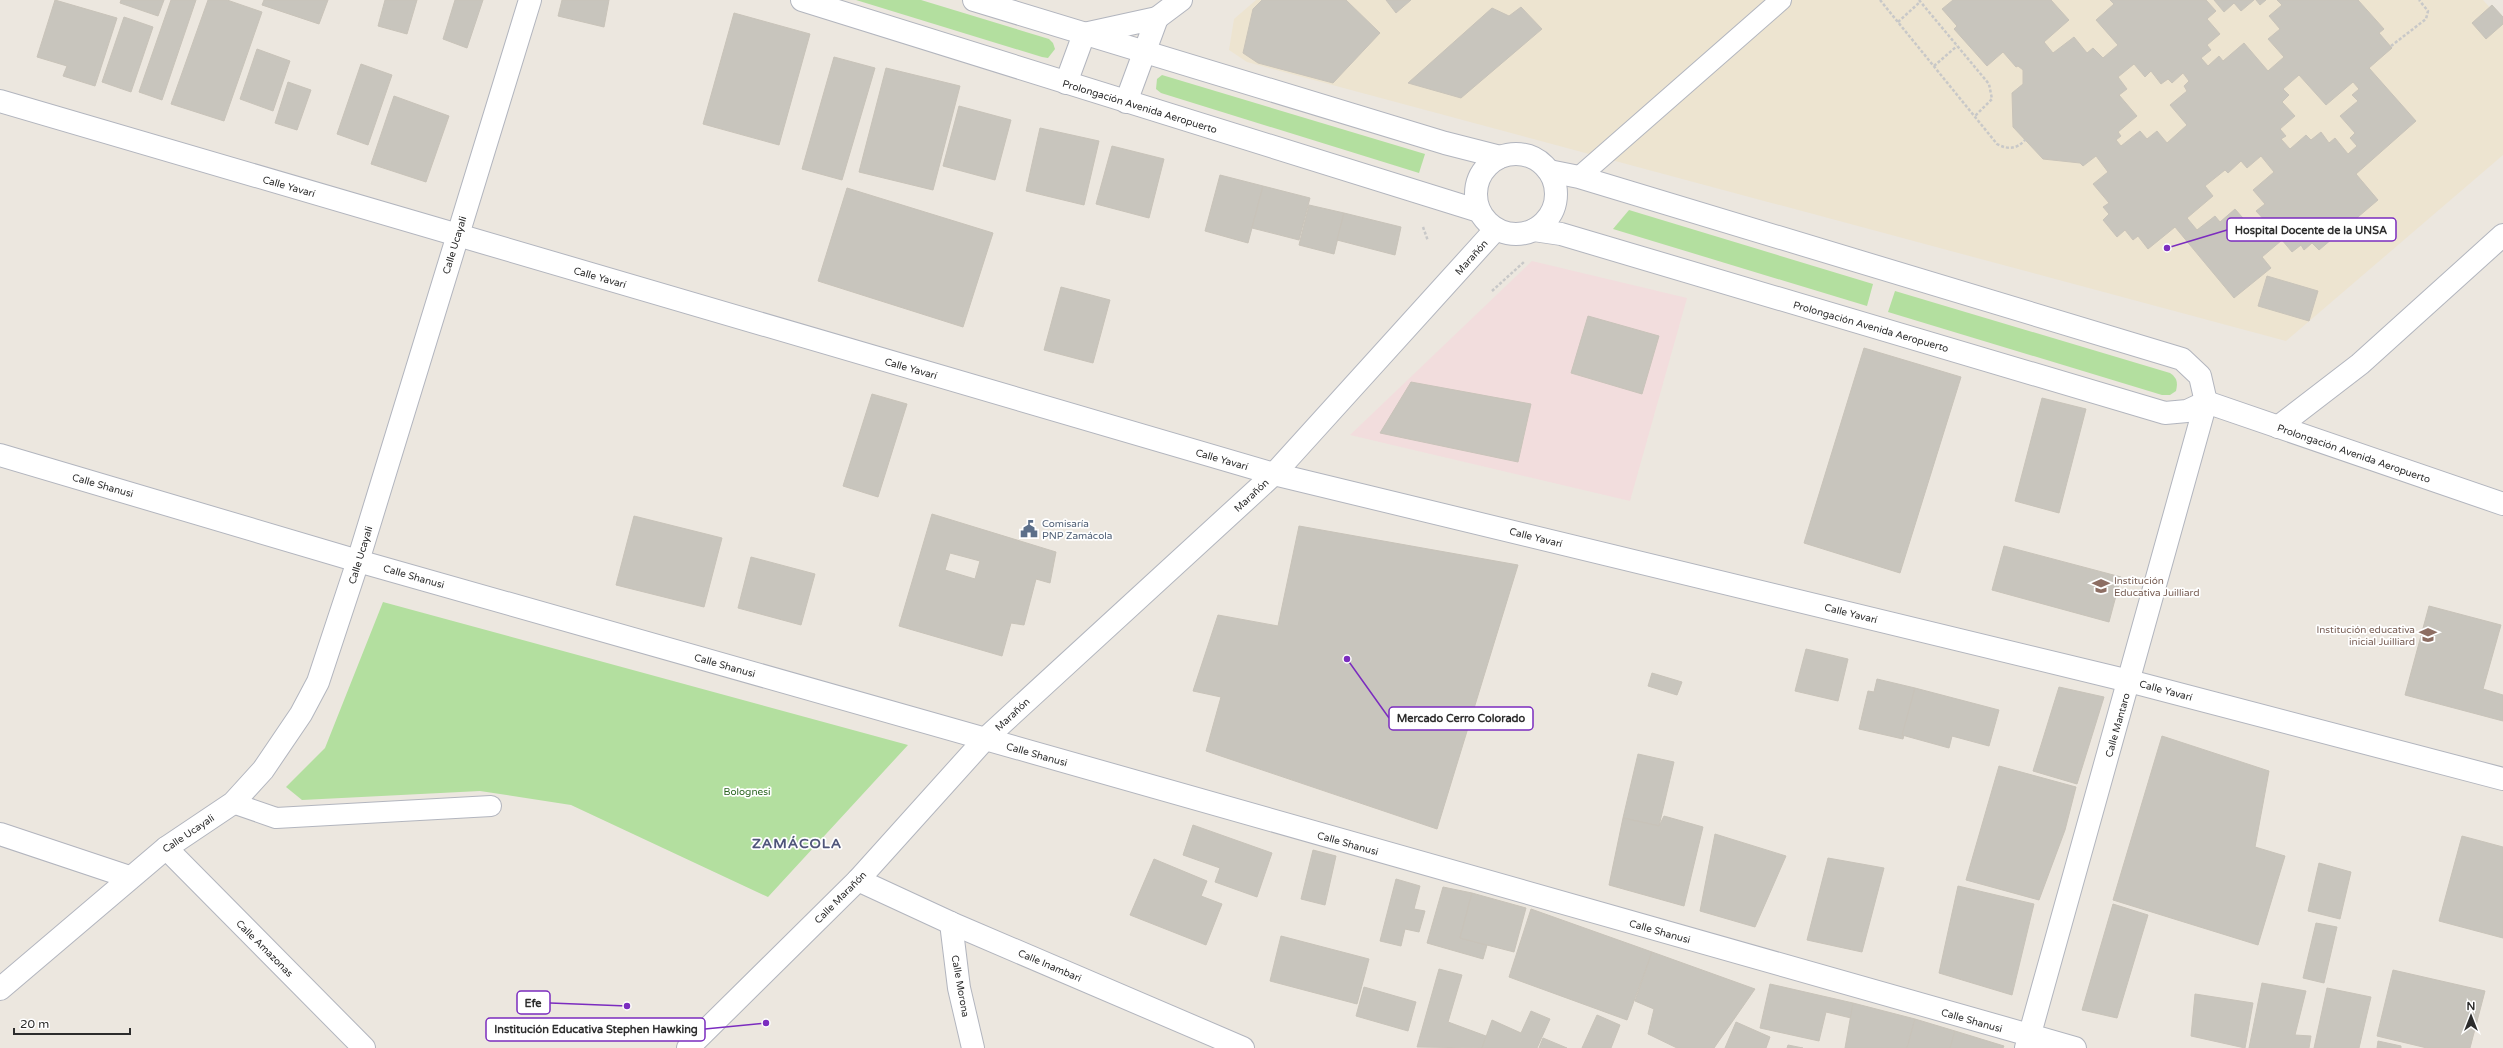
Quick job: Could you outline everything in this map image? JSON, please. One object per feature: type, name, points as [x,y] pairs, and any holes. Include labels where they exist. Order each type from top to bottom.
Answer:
[{"type":"street","name":"Calle Ucayali","points":[[0,990],[129,877],[166,848],[233,803],[263,770],[285,740],[318,682],[358,561],[530,0]]},
{"type":"street","name":"Prolongación Avenida Aeropuerto","points":[[802,0],[1479,211]]},
{"type":"street","points":[[974,0],[1084,34],[1144,50],[1445,143],[1500,157]]},
{"type":"street","points":[[1084,34],[1158,18],[1181,0]]},
{"type":"street","points":[[1126,102],[1144,50],[1158,18]]},
{"type":"street","points":[[1066,83],[1084,34]]},
{"type":"street","name":"Calle Yavarí","points":[[0,101],[1274,474],[2129,680],[2503,779]]},
{"type":"street","points":[[1513,154],[1526,155],[1539,161],[1549,171],[1555,183],[1557,196],[1554,210],[1546,222],[1534,230],[1521,234],[1508,234],[1496,229],[1486,222],[1479,211],[1476,198],[1476,186],[1481,173],[1489,164],[1500,157],[1513,154]]},
{"type":"street","points":[[1549,171],[1579,177],[2182,359],[2200,376],[2206,402]]},
{"type":"street","name":"Marañón","points":[[985,740],[1274,474],[1496,229]]},
{"type":"street","name":"Prolongación Avenida Aeropuerto","points":[[1534,230],[1561,234],[2165,413],[2187,411],[2206,402],[2503,504]]},
{"type":"street","points":[[2278,427],[2360,364],[2503,235]]},
{"type":"street","name":"Calle Mantaro","points":[[2028,1042],[2206,402]]},
{"type":"street","name":"Calle Shanusi","points":[[0,455],[358,561],[985,740],[2028,1042],[2075,1048]]},
{"type":"street","name":"Calle Marañón","points":[[688,1048],[858,880],[985,740]]},
{"type":"street","points":[[0,834],[129,877]]},
{"type":"street","name":"Calle Amazonas","points":[[166,848],[364,1048]]},
{"type":"street","name":"Calle Inambari","points":[[858,880],[951,924],[1243,1048]]},
{"type":"street","name":"Calle Morona","points":[[951,924],[959,988],[973,1048]]},
{"type":"lane","points":[[1579,177],[1781,0]]},
{"type":"lane","points":[[233,803],[276,818],[492,806]]},
{"type":"path","points":[[1880,0],[1997,144],[2004,148],[2020,146],[2025,140]]},
{"type":"path","points":[[2391,46],[2426,19],[2428,11],[2419,0]]},
{"type":"path","points":[[1898,22],[1919,1],[1989,84],[1992,90],[1992,99],[1974,116]]},
{"type":"path","points":[[1934,66],[1957,46]]},
{"type":"path","points":[[1423,222],[1423,230],[1428,241]]},
{"type":"path","points":[[1492,291],[1527,258]]},
{"type":"shaded area","points":[[1256,0],[2483,0],[2503,22],[2503,155],[2286,341],[1247,62],[1229,50],[1234,19]]},
{"type":"shaded area","points":[[1532,261],[1687,298],[1630,501],[1350,435]]},
{"type":"green space","points":[[856,0],[921,0],[1049,39],[1053,43],[1055,49],[1048,58],[1042,57]]},
{"type":"green space","points":[[1162,75],[1425,154],[1419,173],[1161,93],[1156,89],[1157,79]]},
{"type":"green space","points":[[1629,210],[1873,284],[1867,306],[1613,229]]},
{"type":"green space","points":[[1895,291],[2170,373],[2176,380],[2176,391],[2170,395],[2162,395],[1888,312]]},
{"type":"green space","name":"Bolognesi","points":[[383,602],[908,745],[768,897],[571,805],[480,791],[302,800],[286,787],[325,748]]},
{"type":"building","points":[[55,0],[117,18],[95,86],[63,76],[67,66],[37,57]]},
{"type":"building","points":[[121,0],[164,0],[158,16],[120,3]]},
{"type":"building","points":[[171,0],[196,0],[162,100],[139,92]]},
{"type":"building","points":[[208,0],[227,0],[262,12],[224,121],[171,104]]},
{"type":"building","points":[[264,0],[328,0],[319,24],[262,5]]},
{"type":"building","points":[[385,0],[417,0],[407,34],[378,26]]},
{"type":"building","points":[[455,0],[483,0],[467,48],[443,39]]},
{"type":"building","points":[[562,0],[609,0],[604,27],[558,16]]},
{"type":"building","points":[[1262,0],[1346,0],[1380,33],[1333,83],[1258,63],[1243,53],[1253,9]]},
{"type":"building","points":[[1386,0],[1411,0],[1396,13]]},
{"type":"building","points":[[1953,0],[2051,0],[2069,20],[2044,42],[2053,53],[2074,37],[2087,53],[2093,48],[2103,58],[2118,45],[2096,20],[2114,4],[2110,0],[2206,0],[2216,11],[2207,19],[2220,34],[2207,45],[2211,50],[2201,58],[2208,66],[2219,56],[2223,61],[2244,43],[2268,71],[2284,57],[2268,39],[2280,29],[2269,16],[2282,5],[2277,0],[2358,0],[2384,29],[2379,33],[2392,48],[2369,68],[2416,121],[2356,174],[2378,200],[2319,250],[2312,243],[2304,250],[2301,245],[2292,252],[2282,240],[2262,257],[2271,268],[2234,298],[2175,227],[2148,249],[2138,236],[2133,240],[2125,230],[2117,237],[2103,220],[2109,214],[2103,207],[2109,203],[2093,184],[2108,172],[2096,156],[2083,166],[2080,163],[2043,159],[2013,127],[2012,93],[2023,84],[2023,70],[2018,66],[2016,67],[2003,52],[1987,66],[1954,29],[1957,26],[1942,9]],"holes":[[[2134,64],[2145,77],[2151,71],[2161,84],[2168,79],[2172,83],[2183,73],[2189,81],[2184,86],[2187,91],[2170,105],[2187,125],[2167,143],[2157,131],[2147,139],[2140,131],[2121,146],[2116,140],[2121,136],[2118,132],[2137,116],[2119,95],[2127,89],[2118,77]],[[2299,75],[2326,105],[2353,82],[2359,89],[2352,95],[2358,101],[2340,116],[2355,133],[2350,138],[2357,146],[2348,154],[2335,138],[2329,143],[2321,132],[2311,140],[2306,135],[2290,149],[2281,139],[2286,136],[2280,129],[2295,116],[2282,102],[2289,95],[2283,89]],[[2261,156],[2274,172],[2253,190],[2265,204],[2256,211],[2268,224],[2262,230],[2254,221],[2249,225],[2235,209],[2220,222],[2215,216],[2197,230],[2187,218],[2213,196],[2205,186],[2225,170],[2228,173],[2241,161],[2247,168]]]},
{"type":"building","points":[[2214,0],[2254,0],[2241,11],[2234,3],[2224,12]]},
{"type":"building","points":[[2256,0],[2266,0],[2260,5]]},
{"type":"building","points":[[2492,5],[2503,17],[2503,24],[2486,39],[2472,23]]},
{"type":"building","points":[[1521,7],[1542,29],[1461,98],[1408,83],[1492,8],[1509,16]]},
{"type":"building","points":[[734,13],[810,34],[779,145],[703,124]]},
{"type":"building","points":[[124,17],[153,27],[131,92],[102,82]]},
{"type":"building","points":[[257,49],[290,61],[273,111],[240,99]]},
{"type":"building","points":[[834,57],[875,68],[842,180],[802,169]]},
{"type":"building","points":[[361,64],[392,75],[368,145],[337,134]]},
{"type":"building","points":[[886,68],[960,86],[933,190],[859,172]]},
{"type":"building","points":[[288,82],[311,90],[297,130],[275,123]]},
{"type":"building","points":[[394,96],[449,116],[426,182],[371,164]]},
{"type":"building","points":[[959,106],[1011,120],[995,180],[943,166]]},
{"type":"building","points":[[1040,128],[1099,141],[1084,205],[1026,191]]},
{"type":"building","points":[[1112,146],[1164,159],[1149,218],[1096,204]]},
{"type":"building","points":[[1220,175],[1263,186],[1248,243],[1205,231]]},
{"type":"building","points":[[1263,186],[1310,198],[1299,240],[1252,228]]},
{"type":"building","points":[[847,188],[993,233],[963,327],[818,281]]},
{"type":"building","points":[[1309,205],[1344,213],[1334,254],[1299,245]]},
{"type":"building","points":[[1344,213],[1401,227],[1395,255],[1337,240]]},
{"type":"building","points":[[2267,276],[2318,291],[2309,321],[2258,306]]},
{"type":"building","points":[[1061,287],[1110,300],[1093,363],[1044,350]]},
{"type":"building","points":[[1588,316],[1659,336],[1642,394],[1571,373]]},
{"type":"building","points":[[1864,348],[1961,377],[1900,573],[1804,543]]},
{"type":"building","points":[[1411,382],[1531,404],[1518,462],[1380,433]]},
{"type":"building","points":[[872,394],[907,404],[878,497],[843,486]]},
{"type":"building","points":[[2042,398],[2086,409],[2059,513],[2015,501]]},
{"type":"building","points":[[932,514],[1056,552],[1050,583],[1036,579],[1024,625],[1011,623],[1002,656],[899,626]],"holes":[[[950,553],[980,561],[975,579],[945,570]]]},
{"type":"building","points":[[634,516],[722,538],[704,607],[616,585]]},
{"type":"building","points":[[1299,526],[1518,565],[1437,829],[1206,751],[1221,697],[1193,691],[1218,615],[1278,626]]},
{"type":"building","points":[[2004,546],[2121,577],[2109,622],[1992,590]]},
{"type":"building","points":[[751,557],[815,574],[801,625],[738,608]]},
{"type":"building","points":[[2429,606],[2501,625],[2483,689],[2503,695],[2503,721],[2405,695]]},
{"type":"building","points":[[1806,649],[1848,659],[1838,701],[1795,691]]},
{"type":"building","points":[[1652,673],[1682,682],[1677,695],[1648,686]]},
{"type":"building","points":[[1877,679],[1915,688],[1903,739],[1859,729],[1868,691],[1874,692]]},
{"type":"building","points":[[2059,687],[2104,697],[2077,784],[2033,771]]},
{"type":"building","points":[[1915,688],[1999,710],[1989,746],[1952,736],[1949,748],[1902,735]]},
{"type":"building","points":[[2162,736],[2269,771],[2255,847],[2285,856],[2258,945],[2113,900]]},
{"type":"building","points":[[1638,754],[1674,762],[1659,826],[1623,818]]},
{"type":"building","points":[[1999,766],[2076,787],[2065,830],[2039,900],[1966,880]]},
{"type":"building","points":[[1664,816],[1703,827],[1684,906],[1609,885],[1623,818],[1659,826]]},
{"type":"building","points":[[1193,825],[1272,853],[1257,897],[1215,882],[1220,868],[1183,855]]},
{"type":"building","points":[[1715,834],[1786,856],[1755,927],[1700,911]]},
{"type":"building","points":[[2462,836],[2503,847],[2503,938],[2439,921]]},
{"type":"building","points":[[1313,850],[1336,856],[1325,905],[1301,899]]},
{"type":"building","points":[[1828,858],[1884,868],[1862,952],[1807,940]]},
{"type":"building","points":[[1154,859],[1207,881],[1201,896],[1222,904],[1206,945],[1130,915]]},
{"type":"building","points":[[2319,863],[2351,872],[2340,919],[2308,911]]},
{"type":"building","points":[[1396,879],[1420,886],[1414,909],[1425,911],[1419,932],[1405,929],[1401,946],[1380,941]]},
{"type":"building","points":[[1958,886],[2034,904],[2012,995],[1939,973]]},
{"type":"building","points":[[1443,887],[1472,893],[1460,938],[1487,945],[1483,959],[1427,943]]},
{"type":"building","points":[[1472,893],[1526,908],[1514,952],[1460,938]]},
{"type":"building","points":[[2113,904],[2148,915],[2117,1018],[2082,1010]]},
{"type":"building","points":[[1531,909],[1652,952],[1627,1020],[1509,977]]},
{"type":"building","points":[[2316,923],[2337,927],[2324,983],[2303,978]]},
{"type":"building","points":[[1281,936],[1369,959],[1357,1004],[1270,981]]},
{"type":"building","points":[[1652,952],[1755,989],[1714,1048],[1677,1048],[1648,1034],[1654,1009],[1635,1001]]},
{"type":"building","points":[[1439,969],[1462,975],[1448,1022],[1486,1036],[1482,1048],[1417,1047]]},
{"type":"building","points":[[2393,970],[2485,991],[2470,1048],[2427,1048],[2377,1036]]},
{"type":"building","points":[[2262,983],[2306,991],[2295,1035],[2311,1036],[2309,1048],[2249,1048]]},
{"type":"building","points":[[1770,984],[1853,1003],[1851,1018],[1826,1012],[1819,1041],[1760,1028]]},
{"type":"building","points":[[1364,987],[1416,1002],[1408,1031],[1356,1016]]},
{"type":"building","points":[[2327,988],[2371,997],[2359,1048],[2314,1048]]},
{"type":"building","points":[[2195,994],[2253,1003],[2245,1048],[2191,1036]]},
{"type":"building","points":[[1853,1003],[1915,1019],[1907,1048],[1845,1048]]},
{"type":"building","points":[[1531,1011],[1550,1019],[1537,1048],[1482,1048],[1492,1020],[1521,1033]]},
{"type":"building","points":[[1597,1015],[1620,1025],[1611,1048],[1582,1048]]},
{"type":"building","points":[[1915,1019],[1955,1031],[1950,1048],[1907,1048]]},
{"type":"building","points":[[1736,1022],[1770,1037],[1766,1048],[1725,1048]]},
{"type":"building","points":[[1955,1031],[2004,1046],[2003,1048],[1950,1048]]},
{"type":"building","points":[[1543,1038],[1567,1048],[1539,1048]]},
{"type":"building","points":[[2378,1041],[2401,1046],[2401,1048],[2377,1048]]},
{"type":"building","points":[[1788,1045],[1803,1048],[1787,1048]]},
{"type":"place","name":"Hospital Docente de la UNSA","points":[[2167,248]]},
{"type":"place","name":"Comisaría PNP Zamácola","points":[[1029,529]]},
{"type":"place","name":"Institución Educativa Juilliard","points":[[2101,586]]},
{"type":"place","name":"Institución educativa inicial Juilliard","points":[[2428,635]]},
{"type":"place","name":"Mercado Cerro Colorado","points":[[1347,659]]},
{"type":"place","name":"Efe","points":[[627,1006]]},
{"type":"place","name":"Institución Educativa Stephen Hawking","points":[[766,1023]]},
{"type":"district","name":"ZAMÁCOLA","points":[[797,843]]}]
